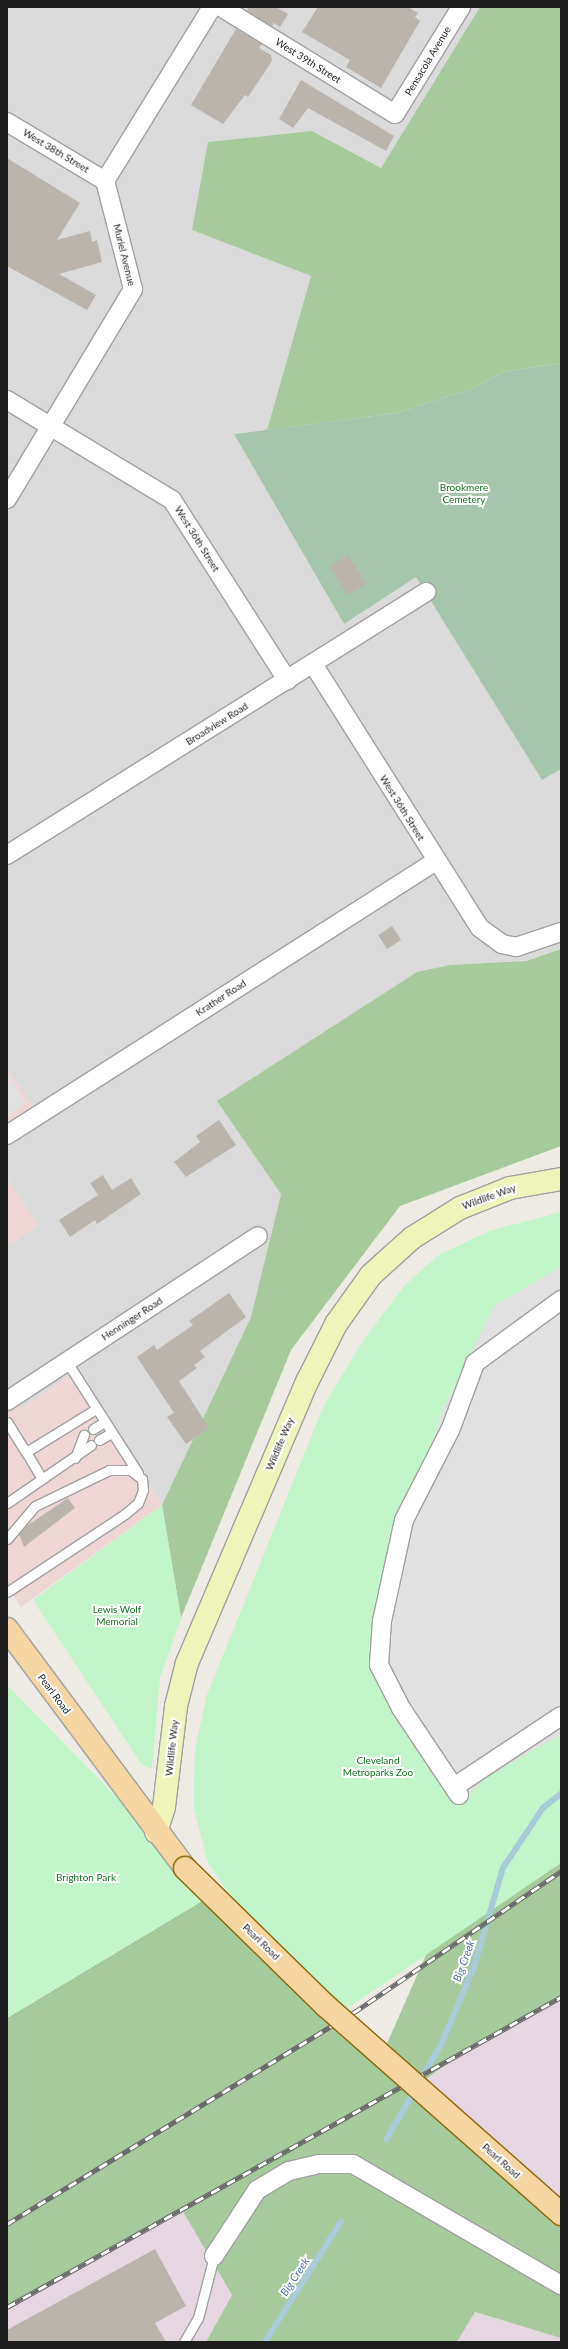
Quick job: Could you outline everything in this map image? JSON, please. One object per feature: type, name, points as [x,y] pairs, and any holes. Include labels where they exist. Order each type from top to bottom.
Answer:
[{"type":"main road","name":"Pearl Road","points":[[7,1628],[156,1832],[185,1868],[326,2006],[561,2214]]},
{"type":"street","points":[[105,181],[212,7]]},
{"type":"street","name":"West 39th Street","points":[[221,7],[395,114]]},
{"type":"street","name":"Pensacola Avenue","points":[[395,114],[461,7]]},
{"type":"street","name":"West 38th Street","points":[[7,122],[105,181]]},
{"type":"street","name":"Muriel Avenue","points":[[7,499],[133,289],[105,181]]},
{"type":"street","name":"West 36th Street","points":[[7,400],[172,500],[287,680]]},
{"type":"street","name":"Broadview Road","points":[[7,855],[426,592]]},
{"type":"street","name":"West 36th Street","points":[[313,664],[436,861],[480,928],[502,944],[516,947],[561,932]]},
{"type":"street","name":"Krather Road","points":[[7,1136],[436,861]]},
{"type":"street","name":"Wildlife Way","points":[[156,1832],[164,1807],[176,1706],[187,1663],[307,1382],[336,1324],[370,1274],[412,1238],[460,1208],[510,1188],[561,1179]]},
{"type":"street","name":"Henninger Road","points":[[7,1401],[258,1236]]},
{"type":"street","points":[[561,1300],[475,1363],[451,1428],[404,1520],[382,1621],[380,1665],[401,1708],[456,1791],[561,1716]]},
{"type":"street","points":[[214,2256],[256,2190],[289,2171],[319,2164],[353,2164],[395,2187],[561,2285]]},
{"type":"lane","points":[[7,1592],[125,1514],[138,1503],[143,1490],[142,1479],[66,1362]]},
{"type":"lane","points":[[26,1452],[96,1409]]},
{"type":"lane","points":[[7,1422],[42,1479]]},
{"type":"lane","points":[[93,1429],[104,1422]]},
{"type":"lane","points":[[99,1440],[112,1433]]},
{"type":"lane","points":[[75,1458],[84,1435]]},
{"type":"lane","points":[[7,1503],[75,1458],[91,1445]]},
{"type":"lane","points":[[7,1539],[35,1506],[108,1470],[130,1470],[142,1479]]},
{"type":"lane","points":[[184,2342],[198,2318],[214,2256]]},
{"type":"shaded area","points":[[7,7],[480,7],[381,168],[312,131],[192,230],[311,276],[267,430],[234,434],[344,624],[416,576],[542,780],[561,769],[561,949],[526,961],[450,965],[218,1101],[281,1194],[251,1317],[162,1505],[79,1369],[22,1409],[7,1390],[7,1246],[38,1225],[7,1178],[7,1124],[33,1107],[7,1068]]},
{"type":"shaded area","points":[[7,1068],[33,1107],[7,1124]]},
{"type":"shaded area","points":[[7,1072],[26,1103],[7,1117]]},
{"type":"shaded area","points":[[7,1178],[38,1225],[7,1246]]},
{"type":"shaded area","points":[[561,1267],[561,1734],[484,1779],[459,1806],[386,1699],[394,1575],[441,1414],[494,1306]]},
{"type":"shaded area","points":[[79,1369],[162,1505],[21,1607],[7,1586],[7,1390],[22,1409]]},
{"type":"shaded area","points":[[561,1997],[561,2214],[417,2086],[462,2052]]},
{"type":"shaded area","points":[[182,2210],[232,2295],[206,2342],[7,2342],[7,2307]]},
{"type":"shaded area","points":[[475,2312],[561,2338],[561,2342],[457,2342]]},
{"type":"green space","points":[[480,7],[561,7],[561,363],[502,372],[474,388],[396,413],[267,430],[311,276],[192,230],[208,142],[312,131],[381,168]]},
{"type":"green space","name":"Brookmere Cemetery","points":[[561,363],[561,769],[542,780],[416,577],[344,624],[234,434],[396,413],[474,388],[502,372]]},
{"type":"green space","points":[[561,949],[561,1146],[400,1206],[291,1350],[181,1618],[162,1505],[251,1317],[281,1194],[217,1101],[417,972],[450,965],[526,961]]},
{"type":"green space","name":"Cleveland Metroparks Zoo","points":[[561,1212],[561,1863],[345,2010],[236,1903],[208,1863],[194,1809],[195,1749],[206,1697],[324,1405],[364,1339],[404,1286],[437,1256],[489,1231]]},
{"type":"green space","name":"Lewis Wolf Memorial","points":[[162,1505],[181,1618],[160,1678],[152,1769],[142,1765],[33,1600]]},
{"type":"green space","name":"Brighton Park","points":[[7,1685],[212,1895],[7,2018]]},
{"type":"green space","points":[[561,1794],[561,1997],[462,2052],[417,2086],[561,2214],[561,2338],[475,2312],[457,2342],[206,2342],[232,2295],[182,2210],[7,2307],[7,2018],[212,1895],[382,2055],[469,1857]]},
{"type":"building","points":[[249,7],[276,7],[288,14],[280,27],[274,23],[272,26],[247,11]]},
{"type":"building","points":[[318,7],[408,7],[418,13],[415,17],[420,21],[381,88],[346,67],[350,60],[302,32]]},
{"type":"building","points":[[236,29],[262,44],[259,48],[271,55],[272,61],[248,97],[245,95],[223,124],[191,105]]},
{"type":"building","points":[[301,80],[394,136],[386,151],[308,108],[293,128],[279,119]]},
{"type":"building","points":[[7,158],[80,203],[57,240],[90,231],[92,242],[97,240],[102,262],[59,274],[96,295],[87,310],[7,266]]},
{"type":"building","points":[[348,555],[366,584],[347,595],[330,566]]},
{"type":"building","points":[[392,926],[401,940],[387,949],[378,935]]},
{"type":"building","points":[[219,1120],[236,1145],[186,1177],[174,1162],[200,1142],[196,1136]]},
{"type":"building","points":[[103,1175],[112,1190],[131,1178],[141,1194],[97,1224],[95,1220],[70,1237],[59,1220],[98,1195],[90,1183]]},
{"type":"building","points":[[229,1293],[246,1317],[200,1351],[205,1357],[194,1365],[197,1368],[179,1381],[209,1428],[186,1444],[167,1417],[174,1413],[137,1357],[154,1345],[157,1350],[193,1325],[189,1321]]},
{"type":"building","points":[[68,1498],[75,1508],[24,1547],[19,1534],[25,1527]]},
{"type":"building","points":[[155,2249],[186,2306],[155,2323],[166,2342],[7,2342],[7,2330]]},
{"type":"waterway","name":"Big Creek","points":[[419,2082],[441,2045],[474,1967],[503,1868],[543,1808],[561,1794]]},
{"type":"waterway","name":"Big Creek","points":[[386,2140],[415,2090]]},
{"type":"waterway","name":"Big Creek","points":[[265,2342],[341,2222]]},
{"type":"railway","points":[[7,2224],[353,2013],[561,1871]]},
{"type":"railway","points":[[7,2307],[561,1997]]}]
